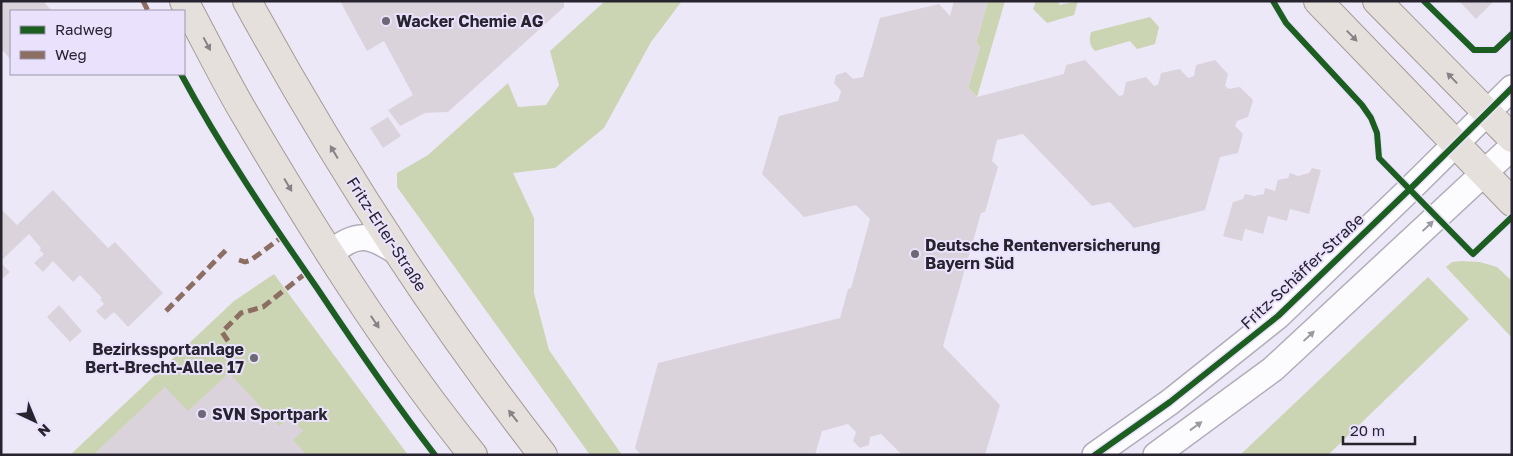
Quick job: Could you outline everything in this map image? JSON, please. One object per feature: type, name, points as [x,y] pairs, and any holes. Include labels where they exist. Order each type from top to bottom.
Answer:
[{"type":"main road","points":[[184,1],[242,110],[329,254],[415,379],[473,455]]},
{"type":"main road","name":"Fritz-Erler-Straße","points":[[247,1],[281,64],[397,252],[500,401],[543,455]]},
{"type":"main road","points":[[1318,1],[1512,202]]},
{"type":"main road","points":[[1377,1],[1512,138]]},
{"type":"street","name":"Fritz-Schäffer-Straße","points":[[1095,455],[1170,402],[1278,316],[1512,88]]},
{"type":"street","points":[[1156,455],[1273,369],[1512,147]]},
{"type":"street","points":[[329,254],[344,242],[358,237],[379,240],[397,252]]},
{"type":"green space","points":[[605,1],[682,1],[651,42],[604,128],[555,168],[513,173],[534,218],[534,293],[549,350],[622,455],[590,455],[397,187],[397,173],[428,155],[508,83],[518,107],[546,105],[559,85],[550,51]]},
{"type":"green space","points":[[988,1],[1005,1],[977,97],[968,88],[980,47],[976,43]]},
{"type":"green space","points":[[1036,1],[1057,1],[1060,5],[1078,1],[1074,15],[1047,23],[1033,9]]},
{"type":"green space","points":[[1150,17],[1159,27],[1155,44],[1137,49],[1130,41],[1095,51],[1092,47],[1090,40],[1091,32]]},
{"type":"green space","points":[[1452,262],[1480,262],[1497,267],[1512,281],[1512,338],[1446,267]]},
{"type":"green space","name":"Bezirkssportanlage Bert-Brecht-Allee 17","points":[[274,274],[408,455],[70,455],[234,301]]},
{"type":"green space","points":[[1428,277],[1469,319],[1328,455],[1240,455]]},
{"type":"building","points":[[1,1],[43,1],[51,10],[10,10],[10,59],[3,51],[1,52]]},
{"type":"building","points":[[340,1],[564,1],[564,7],[448,112],[425,113],[400,126],[388,110],[413,95],[384,41],[367,51]]},
{"type":"building","name":"Deutsche Rentenversicherung Bayern Süd","points":[[954,1],[988,1],[976,43],[980,47],[968,88],[977,97],[1064,74],[1066,65],[1085,60],[1119,96],[1123,95],[1126,82],[1146,77],[1154,86],[1158,85],[1161,73],[1180,69],[1188,78],[1194,76],[1196,65],[1215,60],[1228,74],[1225,86],[1229,89],[1240,87],[1253,100],[1248,117],[1237,121],[1235,126],[1243,134],[1238,153],[1220,157],[1205,210],[1134,228],[1110,202],[1092,206],[1023,134],[997,140],[992,161],[998,167],[985,212],[981,213],[943,346],[1000,405],[985,455],[902,455],[881,434],[870,437],[869,445],[860,448],[853,441],[856,432],[848,424],[822,431],[815,455],[641,455],[635,448],[658,363],[840,318],[848,289],[851,288],[870,219],[856,205],[804,217],[762,174],[779,116],[838,101],[841,91],[834,83],[836,75],[846,72],[853,79],[863,77],[880,18],[939,4],[950,16]]},
{"type":"building","points":[[1459,1],[1494,1],[1476,19]]},
{"type":"building","points":[[388,117],[401,136],[383,148],[370,128]]},
{"type":"building","points":[[1312,168],[1321,170],[1309,214],[1290,209],[1287,221],[1268,216],[1263,234],[1245,229],[1242,241],[1223,236],[1233,202],[1243,199],[1245,194],[1254,196],[1264,194],[1265,188],[1275,191],[1278,180],[1288,178],[1290,173],[1298,176],[1309,173]]},
{"type":"building","points":[[53,190],[108,248],[115,242],[163,293],[128,327],[114,312],[105,320],[96,311],[104,304],[100,299],[102,298],[80,275],[73,282],[53,261],[43,272],[34,263],[44,254],[39,250],[41,248],[29,234],[1,261],[1,209],[17,225]]},
{"type":"building","points":[[1,263],[10,272],[2,279],[1,279]]},
{"type":"building","points":[[59,305],[82,331],[70,342],[47,317]]},
{"type":"building","name":"SVN Sportpark","points":[[229,373],[279,426],[289,416],[303,431],[293,440],[305,453],[303,455],[93,455],[165,387],[188,411]]},
{"type":"marked path","points":[[143,1],[148,10]]},
{"type":"marked path","points":[[239,260],[245,262],[251,260],[282,237]]},
{"type":"marked path","points":[[166,311],[228,248]]},
{"type":"marked path","points":[[228,341],[222,332],[241,313],[263,307],[306,273]]},
{"type":"cycle path","points":[[1273,1],[1286,23],[1362,105],[1371,118],[1377,133],[1379,158],[1473,254],[1512,217]]},
{"type":"cycle path","points":[[1424,1],[1474,50],[1495,50],[1512,34]]},
{"type":"cycle path","points":[[182,75],[212,129],[263,209],[374,373],[435,455]]},
{"type":"cycle path","points":[[1095,455],[1170,402],[1278,316],[1512,88]]},
{"type":"place","name":"Wacker Chemie AG","points":[[386,21]]},
{"type":"place","name":"Deutsche Rentenversicherung Bayern Süd","points":[[915,254]]},
{"type":"place","name":"Bezirkssportanlage Bert-Brecht-Allee 17","points":[[254,358]]},
{"type":"place","name":"SVN Sportpark","points":[[202,414]]}]
